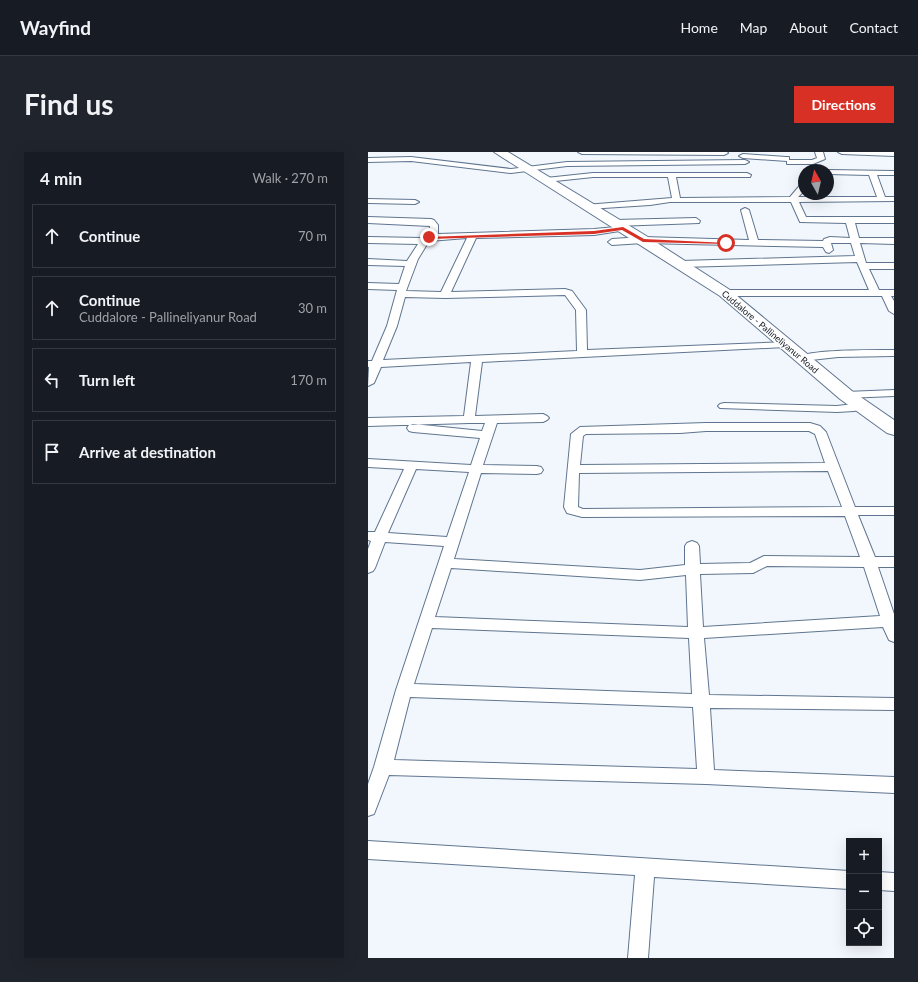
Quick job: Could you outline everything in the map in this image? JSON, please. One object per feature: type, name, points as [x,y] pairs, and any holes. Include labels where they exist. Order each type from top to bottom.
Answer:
[{"type":"main road","name":"Cuddalore - Pallineliyanur Road","points":[[500,152],[643,240],[725,293],[846,395],[894,429]]},
{"type":"street","points":[[578,164],[579,152]]},
{"type":"street","points":[[582,152],[700,152],[788,161],[813,162],[821,159],[819,152]]},
{"type":"street","points":[[780,152],[798,169]]},
{"type":"street","points":[[842,152],[894,154]]},
{"type":"street","points":[[368,160],[411,159],[497,170],[529,170],[550,165],[742,156]]},
{"type":"street","points":[[546,180],[583,175],[672,175],[747,178],[742,156]]},
{"type":"street","points":[[834,172],[894,173]]},
{"type":"street","points":[[872,172],[882,198]]},
{"type":"street","points":[[672,175],[676,200]]},
{"type":"street","points":[[793,198],[798,193]]},
{"type":"street","points":[[793,198],[803,220],[894,220]]},
{"type":"street","points":[[588,206],[676,200],[793,198],[894,199]]},
{"type":"street","points":[[368,201],[415,202]]},
{"type":"street","points":[[745,210],[754,243]]},
{"type":"street","points":[[368,220],[431,222],[434,225],[429,239],[411,264],[386,340],[372,364],[368,382]]},
{"type":"street","points":[[850,220],[862,262],[885,293],[894,311]]},
{"type":"street","points":[[368,240],[429,239],[472,235],[594,232],[619,226],[696,221]]},
{"type":"street","points":[[445,295],[452,277],[465,256],[472,235]]},
{"type":"street","points":[[612,242],[643,240],[826,244],[827,241],[830,240],[894,241]]},
{"type":"street","points":[[826,244],[834,260]]},
{"type":"street","points":[[681,264],[834,260],[894,266]]},
{"type":"street","points":[[368,262],[411,264]]},
{"type":"street","points":[[368,286],[445,295],[569,293],[574,303],[580,307],[581,310],[582,354]]},
{"type":"street","points":[[725,293],[885,293]]},
{"type":"street","points":[[372,364],[786,344]]},
{"type":"street","points":[[802,358],[838,354],[894,353]]},
{"type":"street","points":[[469,419],[477,359]]},
{"type":"street","points":[[846,395],[894,393]]},
{"type":"street","points":[[724,406],[837,409],[861,406]]},
{"type":"street","points":[[368,422],[543,418]]},
{"type":"street","points":[[368,808],[383,767],[404,690],[492,420]]},
{"type":"street","points":[[398,421],[402,425],[410,428],[487,435]]},
{"type":"street","points":[[894,511],[849,511],[576,512],[572,510],[572,507],[573,469],[577,434],[580,431],[706,427],[810,427],[816,429],[820,432],[832,467],[849,511],[869,562],[891,621],[894,636]]},
{"type":"street","points":[[368,462],[476,469],[537,470]]},
{"type":"street","points":[[368,568],[374,536],[412,465]]},
{"type":"street","points":[[573,469],[832,467]]},
{"type":"street","points":[[374,536],[452,542]]},
{"type":"street","points":[[692,546],[692,570],[706,777]]},
{"type":"street","points":[[446,562],[640,575],[692,570],[753,568],[764,561],[894,562]]},
{"type":"street","points":[[427,622],[697,633],[891,621]]},
{"type":"street","points":[[404,690],[701,701],[894,704]]},
{"type":"street","points":[[383,767],[706,777],[894,785]]},
{"type":"street","points":[[368,850],[846,880]]},
{"type":"street","points":[[638,958],[645,867]]},
{"type":"street","points":[[882,881],[894,882]]},
{"type":"route","points":[[429,237],[594,232],[611,231],[623,228],[643,240],[726,243]]}]
